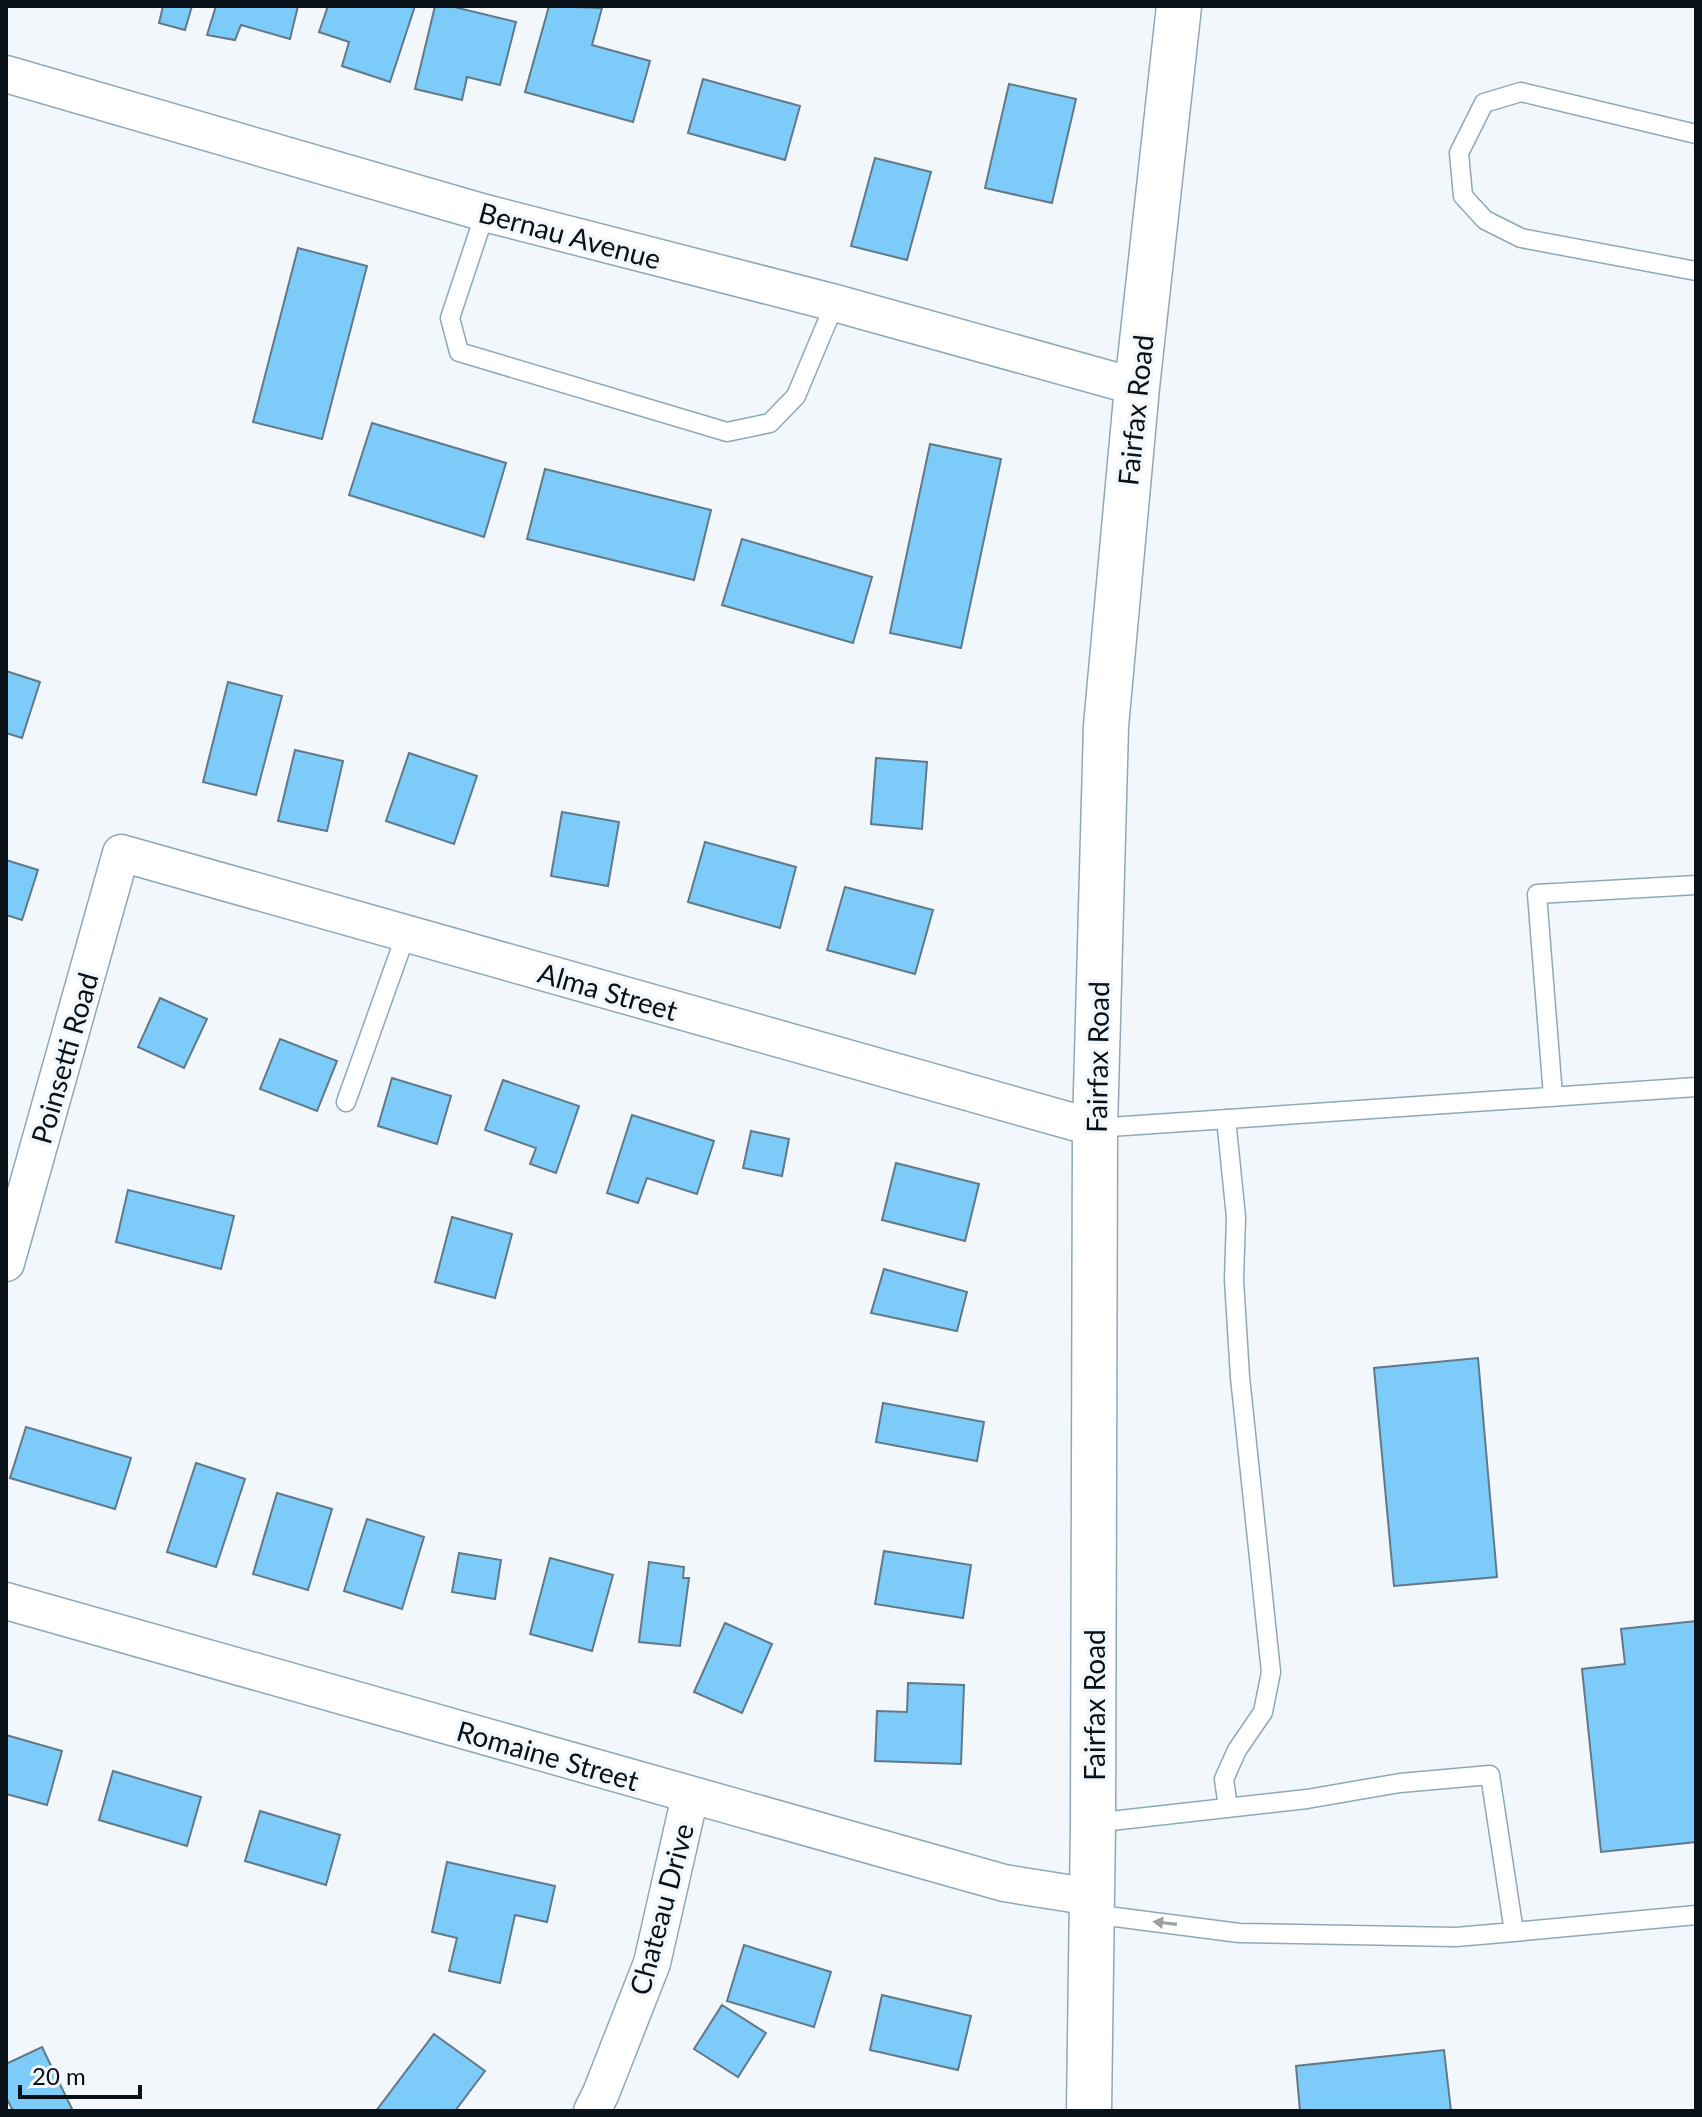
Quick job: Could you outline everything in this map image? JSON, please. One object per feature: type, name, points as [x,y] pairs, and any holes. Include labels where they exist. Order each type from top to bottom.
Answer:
[{"type":"street","name":"Fairfax Road","points":[[1089,2111],[1095,1128],[1106,726],[1137,387],[1179,6]]},
{"type":"street","name":"Bernau Avenue","points":[[6,74],[485,213],[835,303],[1137,387]]},
{"type":"street","name":"Alma Street","points":[[121,853],[1095,1128]]},
{"type":"street","name":"Poinsetti Road","points":[[6,1263],[121,853]]},
{"type":"street","name":"Romaine Street","points":[[6,1601],[690,1796],[1092,1905]]},
{"type":"street","name":"Chateau Drive","points":[[592,2111],[652,1963],[690,1796]]},
{"type":"lane","points":[[1696,134],[1521,92],[1484,103],[1459,153],[1463,196],[1485,220],[1521,238],[1696,271]]},
{"type":"lane","points":[[485,213],[450,318],[459,352],[727,432],[770,423],[796,396],[835,303]]},
{"type":"lane","points":[[1553,1096],[1537,894],[1696,885]]},
{"type":"lane","points":[[346,1102],[406,934]]},
{"type":"lane","points":[[1095,1128],[1696,1087]]},
{"type":"lane","points":[[1226,1119],[1236,1217],[1234,1280],[1240,1377],[1271,1672],[1263,1712],[1237,1750],[1224,1779],[1228,1808]]},
{"type":"lane","points":[[1093,1823],[1307,1799],[1400,1783],[1490,1775],[1514,1932]]},
{"type":"lane","points":[[1092,1905],[1239,1933],[1456,1937],[1696,1915]]},
{"type":"building","points":[[163,6],[192,6],[185,30],[159,23]]},
{"type":"building","points":[[216,6],[298,6],[290,39],[241,25],[235,40],[207,35]]},
{"type":"building","points":[[328,6],[415,6],[390,82],[342,66],[349,42],[319,32]]},
{"type":"building","points":[[435,6],[450,6],[516,22],[500,85],[467,77],[462,100],[415,89]]},
{"type":"building","points":[[549,6],[602,8],[592,45],[650,61],[633,122],[525,92]]},
{"type":"building","points":[[703,79],[800,106],[785,160],[688,133]]},
{"type":"building","points":[[1009,84],[1076,99],[1052,203],[985,188]]},
{"type":"building","points":[[875,158],[931,172],[907,260],[851,246]]},
{"type":"building","points":[[298,248],[367,266],[322,439],[253,422]]},
{"type":"building","points":[[372,423],[506,463],[484,537],[349,495]]},
{"type":"building","points":[[930,444],[1001,459],[961,648],[890,633]]},
{"type":"building","points":[[545,469],[711,510],[694,580],[527,539]]},
{"type":"building","points":[[742,539],[872,577],[853,643],[722,605]]},
{"type":"building","points":[[6,671],[40,682],[22,738],[6,733]]},
{"type":"building","points":[[228,682],[282,696],[256,795],[203,782]]},
{"type":"building","points":[[295,750],[343,761],[327,831],[278,821]]},
{"type":"building","points":[[409,753],[477,776],[454,844],[386,821]]},
{"type":"building","points":[[876,758],[927,762],[922,829],[871,824]]},
{"type":"building","points":[[562,812],[619,822],[608,886],[551,876]]},
{"type":"building","points":[[705,842],[796,867],[780,928],[688,902]]},
{"type":"building","points":[[6,860],[38,870],[22,920],[6,915]]},
{"type":"building","points":[[845,887],[933,910],[915,974],[827,950]]},
{"type":"building","points":[[160,998],[207,1019],[184,1068],[138,1047]]},
{"type":"building","points":[[280,1039],[337,1061],[317,1111],[260,1089]]},
{"type":"building","points":[[392,1078],[451,1096],[437,1144],[378,1126]]},
{"type":"building","points":[[503,1080],[579,1106],[556,1173],[530,1164],[536,1148],[485,1130]]},
{"type":"building","points":[[632,1115],[714,1141],[697,1194],[647,1178],[638,1203],[607,1193]]},
{"type":"building","points":[[751,1131],[789,1139],[782,1176],[743,1168]]},
{"type":"building","points":[[896,1163],[979,1184],[965,1241],[882,1220]]},
{"type":"building","points":[[128,1190],[234,1216],[221,1269],[116,1242]]},
{"type":"building","points":[[452,1217],[512,1234],[495,1298],[435,1282]]},
{"type":"building","points":[[884,1269],[967,1292],[957,1331],[871,1313]]},
{"type":"building","points":[[1478,1358],[1497,1577],[1394,1586],[1374,1368]]},
{"type":"building","points":[[883,1403],[984,1422],[977,1461],[876,1442]]},
{"type":"building","points":[[26,1427],[131,1458],[115,1509],[10,1478]]},
{"type":"building","points":[[196,1463],[245,1479],[216,1567],[167,1552]]},
{"type":"building","points":[[277,1493],[332,1509],[308,1590],[253,1574]]},
{"type":"building","points":[[367,1519],[424,1537],[402,1609],[344,1591]]},
{"type":"building","points":[[884,1551],[971,1565],[963,1618],[875,1604]]},
{"type":"building","points":[[459,1553],[501,1560],[495,1599],[452,1592]]},
{"type":"building","points":[[550,1558],[613,1575],[592,1651],[530,1634]]},
{"type":"building","points":[[649,1562],[684,1567],[683,1578],[689,1578],[680,1646],[639,1642]]},
{"type":"building","points":[[1696,1621],[1696,1842],[1601,1852],[1582,1669],[1625,1664],[1621,1629]]},
{"type":"building","points":[[725,1623],[772,1644],[742,1713],[694,1692]]},
{"type":"building","points":[[908,1683],[964,1685],[961,1764],[875,1761],[877,1711],[907,1712]]},
{"type":"building","points":[[6,1735],[62,1751],[47,1805],[6,1794]]},
{"type":"building","points":[[113,1771],[201,1797],[187,1846],[99,1820]]},
{"type":"building","points":[[260,1811],[340,1835],[326,1885],[245,1861]]},
{"type":"building","points":[[447,1862],[555,1886],[547,1922],[515,1915],[500,1983],[449,1971],[457,1938],[432,1932]]},
{"type":"building","points":[[744,1945],[831,1972],[814,2027],[727,2001]]},
{"type":"building","points":[[882,1995],[971,2016],[958,2070],[870,2050]]},
{"type":"building","points":[[722,2005],[766,2033],[738,2077],[694,2049]]},
{"type":"building","points":[[434,2034],[485,2071],[455,2111],[376,2111]]},
{"type":"building","points":[[42,2047],[73,2111],[13,2111],[6,2097],[6,2064]]},
{"type":"building","points":[[1444,2050],[1451,2111],[1300,2111],[1296,2066]]}]
